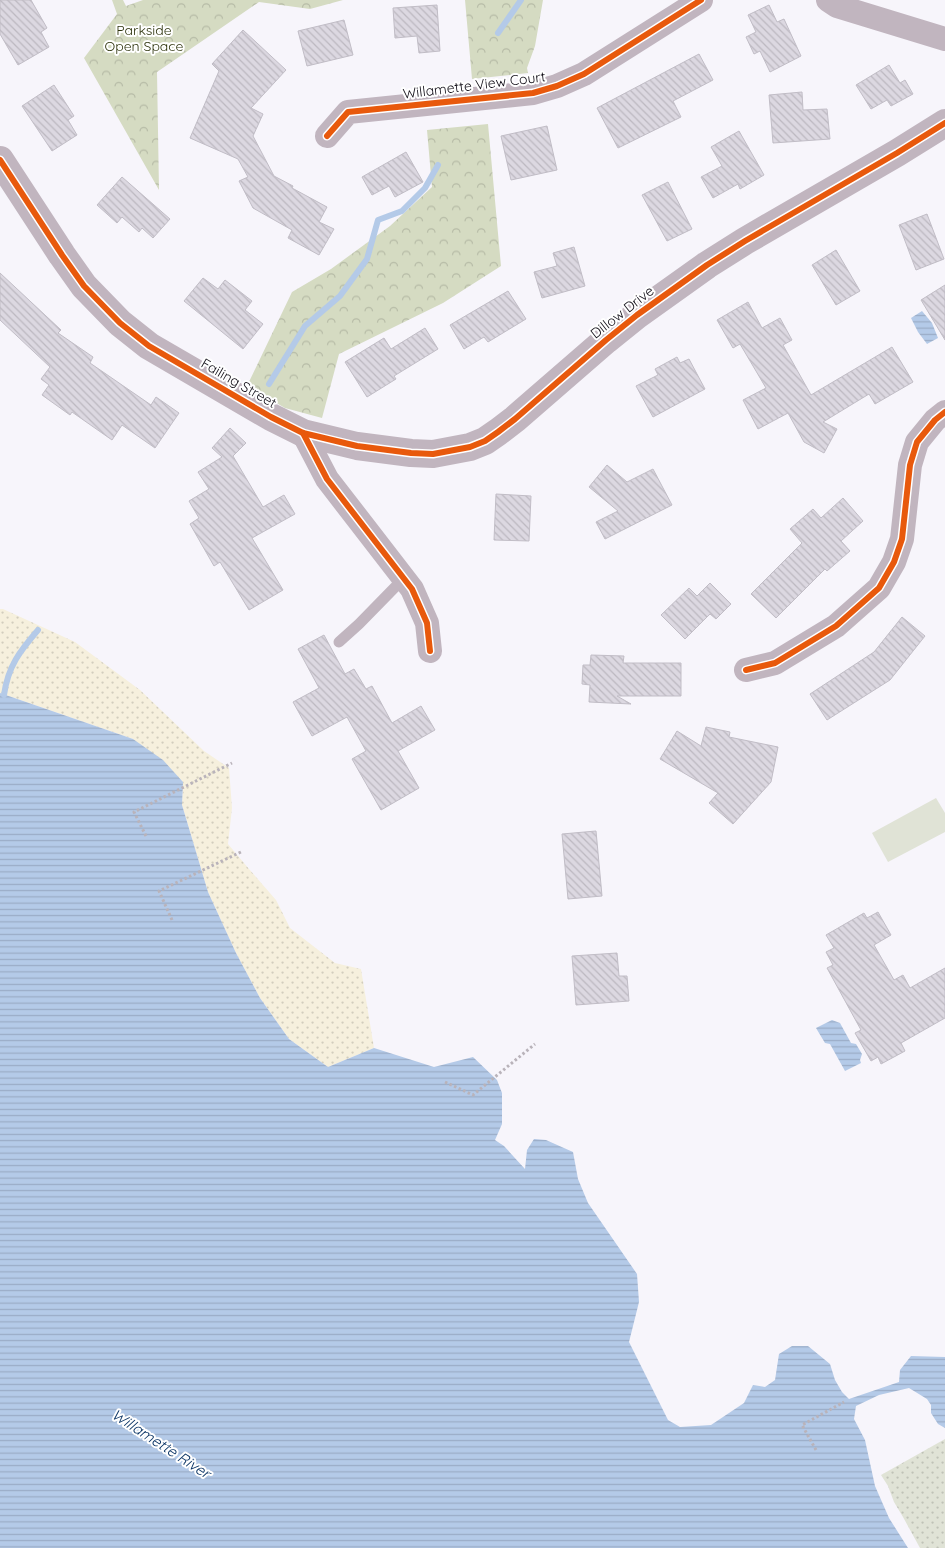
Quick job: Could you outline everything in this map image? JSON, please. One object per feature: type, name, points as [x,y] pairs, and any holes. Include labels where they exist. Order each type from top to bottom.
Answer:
[{"type":"street","name":"Willamette View Court","points":[[327,136],[348,112],[533,93],[557,86],[584,74],[701,0]]},
{"type":"street","points":[[828,0],[837,6],[945,39]]},
{"type":"street","name":"Dillow Drive","points":[[303,433],[357,446],[426,454],[462,449],[485,441],[515,419],[612,335],[691,276],[745,241],[945,123]]},
{"type":"street","name":"Failing Street","points":[[4,173],[80,281],[120,323],[149,346],[271,417],[303,433]]},
{"type":"street","points":[[746,670],[775,663],[836,626],[879,588],[894,562],[902,538],[910,465],[918,442],[935,420],[945,412]]},
{"type":"street","points":[[303,433],[327,479],[412,589],[427,623],[430,651]]},
{"type":"lane","points":[[339,642],[404,578]]},
{"type":"path","points":[[146,836],[134,812],[232,763]]},
{"type":"path","points":[[172,920],[159,890],[243,851]]},
{"type":"path","points":[[445,1082],[473,1095],[534,1044]]},
{"type":"path","points":[[816,1450],[802,1425],[844,1402]]},
{"type":"shaded area","points":[[936,798],[945,813],[945,832],[888,862],[872,833]]},
{"type":"shaded area","points":[[945,1439],[945,1548],[920,1548],[881,1475]]},
{"type":"green space","name":"Parkside Open Space","points":[[112,0],[123,0],[126,6],[143,0],[343,0],[310,9],[259,2],[157,72],[159,190],[84,58],[117,14]]},
{"type":"green space","points":[[465,0],[543,0],[535,46],[527,68],[528,73],[472,79]]},
{"type":"green space","points":[[488,124],[501,266],[443,303],[339,354],[322,418],[285,408],[247,386],[292,292],[331,269],[390,226],[432,187],[427,130]]},
{"type":"sand","points":[[0,609],[75,642],[140,690],[204,751],[229,768],[232,808],[228,844],[276,900],[290,928],[335,963],[361,969],[374,1048],[328,1067],[289,1039],[260,998],[236,953],[208,892],[182,805],[183,782],[133,739],[0,693]]},
{"type":"water","points":[[922,311],[932,323],[938,338],[927,344],[911,318]]},
{"type":"water","name":"Willamette River","points":[[0,693],[133,739],[163,760],[183,782],[182,805],[208,892],[236,953],[260,998],[289,1039],[328,1067],[374,1048],[434,1067],[473,1057],[497,1080],[502,1093],[502,1124],[495,1140],[504,1146],[525,1169],[527,1150],[534,1139],[546,1140],[573,1152],[578,1179],[588,1203],[637,1274],[639,1302],[629,1342],[668,1420],[680,1427],[711,1425],[744,1403],[753,1385],[765,1387],[775,1380],[779,1354],[792,1346],[808,1346],[830,1364],[835,1380],[849,1399],[899,1382],[900,1370],[911,1356],[945,1357],[945,1428],[938,1424],[931,1413],[931,1405],[927,1399],[909,1388],[879,1395],[856,1406],[854,1419],[865,1440],[875,1486],[889,1518],[908,1548],[0,1548]]},
{"type":"water","points":[[832,1020],[840,1023],[851,1043],[856,1044],[862,1054],[861,1063],[845,1071],[830,1044],[825,1043],[816,1028]]},
{"type":"building","points":[[0,0],[31,0],[47,28],[41,32],[49,47],[18,65],[0,34]]},
{"type":"building","points":[[437,5],[440,51],[419,53],[417,36],[395,38],[393,8]]},
{"type":"building","points":[[769,5],[777,22],[784,19],[801,56],[770,72],[760,51],[754,54],[746,37],[756,32],[748,15]]},
{"type":"building","points":[[344,20],[353,55],[307,66],[298,31]]},
{"type":"building","points":[[243,30],[286,70],[251,108],[263,114],[253,136],[274,176],[327,207],[319,222],[334,229],[319,255],[288,238],[292,230],[253,208],[239,181],[248,177],[238,159],[190,138],[219,71],[212,64]]},
{"type":"building","points":[[699,54],[713,80],[673,101],[681,117],[618,148],[597,108]]},
{"type":"building","points":[[889,65],[900,83],[905,80],[913,94],[891,106],[887,100],[871,109],[856,85]]},
{"type":"building","points":[[54,85],[74,116],[68,120],[77,135],[52,151],[22,106]]},
{"type":"building","points":[[802,92],[803,110],[827,109],[830,139],[773,143],[769,95]]},
{"type":"building","points":[[547,126],[557,170],[511,180],[501,136]]},
{"type":"building","points":[[739,131],[764,175],[740,189],[738,184],[713,198],[701,177],[722,166],[711,147]]},
{"type":"building","points":[[406,152],[423,182],[395,197],[389,186],[372,195],[362,177]]},
{"type":"building","points":[[122,177],[170,219],[153,238],[142,228],[139,232],[122,217],[117,223],[97,205]]},
{"type":"building","points":[[668,182],[692,229],[667,241],[642,195]]},
{"type":"building","points":[[927,214],[944,259],[916,270],[899,225]]},
{"type":"building","points":[[574,247],[585,286],[542,298],[534,272],[557,266],[553,253]]},
{"type":"building","points":[[836,250],[860,291],[836,305],[812,265]]},
{"type":"building","points":[[0,273],[61,330],[58,333],[93,357],[90,363],[151,405],[156,397],[179,413],[155,448],[122,425],[112,440],[72,412],[70,415],[42,395],[49,385],[41,379],[50,367],[0,320]]},
{"type":"building","points":[[203,278],[218,289],[225,280],[252,301],[245,310],[263,324],[243,349],[184,301]]},
{"type":"building","points":[[945,285],[945,340],[921,300]]},
{"type":"building","points":[[508,291],[526,319],[488,342],[484,337],[464,349],[450,325]]},
{"type":"building","points":[[748,302],[762,328],[780,318],[792,340],[783,345],[811,395],[892,347],[913,382],[875,404],[869,394],[823,422],[837,429],[824,453],[804,442],[788,413],[758,429],[743,400],[766,388],[740,344],[733,348],[717,320]]},
{"type":"building","points":[[425,328],[438,349],[394,376],[396,379],[367,397],[345,362],[384,338],[391,349]]},
{"type":"building","points":[[677,357],[680,363],[689,359],[705,389],[653,417],[636,386],[658,375],[655,369]]},
{"type":"building","points":[[230,428],[246,443],[233,456],[263,507],[284,495],[295,514],[252,538],[283,590],[249,610],[220,562],[214,566],[190,524],[199,518],[189,501],[209,489],[198,472],[222,457],[212,448]]},
{"type":"building","points":[[607,465],[627,482],[653,469],[672,505],[605,539],[596,522],[618,511],[589,487]]},
{"type":"building","points":[[496,494],[531,496],[529,541],[494,540]]},
{"type":"building","points":[[843,498],[863,521],[841,541],[850,551],[827,571],[825,569],[776,618],[751,594],[802,543],[790,529],[813,509],[821,518]]},
{"type":"building","points":[[710,583],[731,604],[716,619],[710,614],[685,639],[661,615],[689,588],[697,596]]},
{"type":"building","points":[[902,617],[925,636],[890,680],[827,720],[810,694],[874,652]]},
{"type":"building","points":[[324,635],[345,674],[354,669],[366,689],[372,686],[392,723],[421,706],[435,730],[398,751],[419,788],[381,810],[352,759],[366,751],[347,717],[312,736],[293,702],[319,688],[298,649]]},
{"type":"building","points":[[591,655],[624,656],[623,663],[681,663],[681,696],[617,696],[631,704],[589,702],[590,685],[582,684],[583,665],[590,665]]},
{"type":"building","points":[[706,727],[730,732],[729,737],[778,747],[771,782],[733,824],[709,803],[718,793],[660,759],[677,731],[701,746]]},
{"type":"building","points":[[596,831],[602,896],[568,899],[562,834]]},
{"type":"building","points":[[878,912],[891,935],[874,945],[894,980],[903,975],[910,988],[945,968],[945,1018],[901,1043],[905,1051],[881,1064],[878,1057],[871,1061],[855,1033],[861,1030],[827,968],[833,965],[826,952],[834,948],[826,935],[864,913],[867,918]]},
{"type":"building","points":[[617,953],[619,976],[627,976],[629,1001],[576,1005],[572,956]]},
{"type":"waterway","points":[[498,33],[521,0]]},
{"type":"waterway","points":[[269,384],[305,326],[340,296],[367,259],[378,220],[402,211],[425,188],[438,165]]},
{"type":"waterway","points":[[4,695],[8,676],[16,659],[38,630]]},
{"type":"cycle path","points":[[327,136],[348,112],[533,93],[557,86],[584,74],[701,0]]},
{"type":"cycle path","points":[[0,160],[84,286],[120,323],[149,346],[271,417],[303,433],[357,446],[433,454],[470,447],[485,441],[515,419],[637,315],[707,265],[945,123]]},
{"type":"cycle path","points":[[746,670],[775,663],[836,626],[879,588],[894,562],[902,539],[910,465],[917,442],[935,420],[945,412]]},
{"type":"cycle path","points":[[303,433],[327,479],[412,589],[427,623],[430,651]]}]
